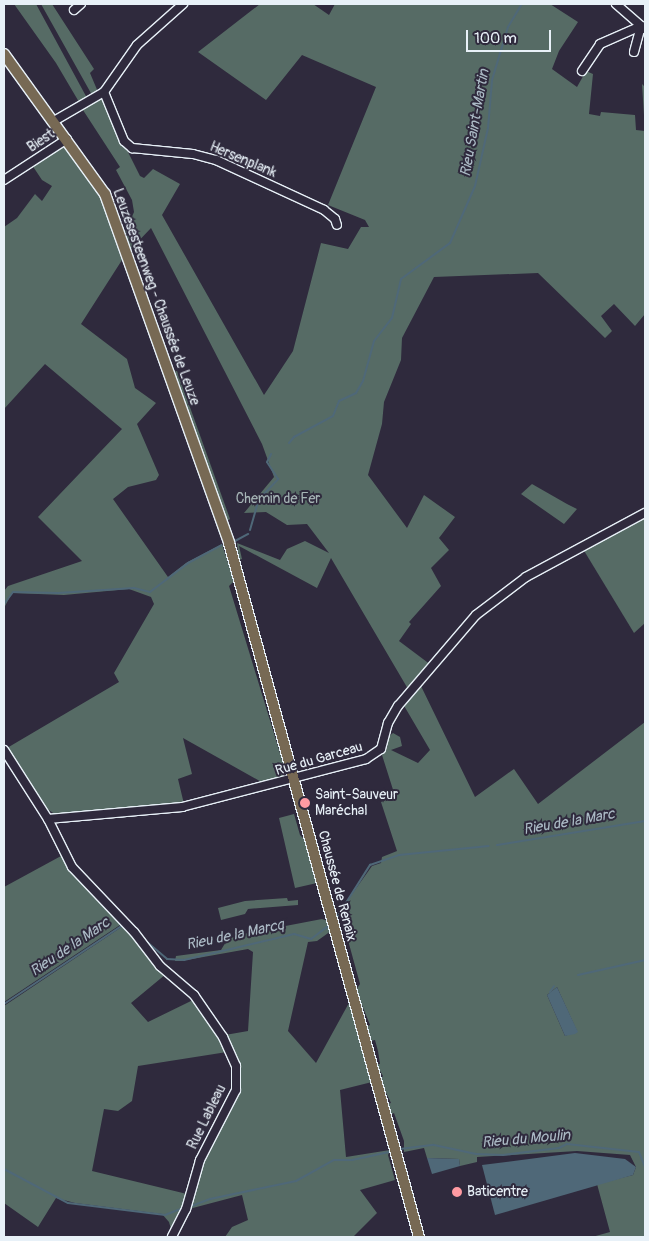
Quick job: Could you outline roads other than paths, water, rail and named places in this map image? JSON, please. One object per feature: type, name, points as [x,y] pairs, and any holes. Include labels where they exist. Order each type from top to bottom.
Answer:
[{"type":"main road","name":"Leuzesesteenweg - Chaussée de Leuze","points":[[4,54],[99,184],[112,213],[229,543]]},
{"type":"main road","name":"Chaussée de Renaix","points":[[229,543],[419,1237]]},
{"type":"street","points":[[74,10],[81,4]]},
{"type":"street","points":[[54,122],[104,92],[137,45],[183,4]]},
{"type":"street","points":[[616,4],[643,28]]},
{"type":"street","points":[[634,52],[643,28]]},
{"type":"street","points":[[582,71],[600,44],[643,28]]},
{"type":"street","name":"Hersenplank","points":[[104,92],[128,146],[193,154],[222,163],[324,210],[335,219],[337,225]]},
{"type":"street","name":"Biest","points":[[4,180],[67,139]]},
{"type":"street","name":"Rue du Garceau","points":[[48,818],[176,809],[294,779],[374,756],[382,749],[388,723],[398,706],[476,615],[526,577],[645,513]]},
{"type":"street","points":[[4,750],[48,818]]},
{"type":"street","name":"Rue Lableau","points":[[48,818],[68,862],[125,923],[160,966],[200,1003],[223,1036],[238,1074],[231,1101],[200,1160],[186,1210],[172,1237]]},
{"type":"water","points":[[557,987],[578,1032],[575,1034],[565,1036],[547,995]]},
{"type":"water","points":[[575,1153],[625,1159],[636,1167],[633,1175],[495,1215],[482,1165]]},
{"type":"water","points":[[427,1158],[459,1159],[460,1166],[432,1174]]},
{"type":"waterway","name":"Rieu Saint-Martin","points":[[289,443],[294,437],[333,416],[339,401],[356,393],[363,381],[374,341],[392,318],[401,279],[450,243],[475,186],[488,128],[492,80],[508,27],[522,4]]},
{"type":"waterway","points":[[250,530],[259,499],[278,479],[267,462],[271,454]]},
{"type":"waterway","name":"Rieu Saint-Martin","points":[[235,541],[248,534]]},
{"type":"waterway","points":[[4,604],[13,592],[58,593],[134,588],[150,592],[188,563],[222,545]]},
{"type":"waterway","name":"Rieu de la Marc","points":[[497,845],[645,821]]},
{"type":"waterway","name":"Rieu de la Marcq","points":[[337,917],[370,865],[399,855],[489,846]]},
{"type":"waterway","name":"Rieu de la Marc","points":[[4,1004],[123,925]]},
{"type":"waterway","name":"Rieu de la Marcq","points":[[147,942],[167,959],[184,960],[294,934],[311,939],[328,926]]},
{"type":"waterway","points":[[578,975],[645,960]]},
{"type":"waterway","points":[[550,992],[554,986]]},
{"type":"waterway","name":"Rieu du Moulin","points":[[400,1149],[434,1145],[476,1154],[503,1155],[559,1148],[567,1144],[639,1152],[645,1167]]},
{"type":"waterway","name":"Rieu du Moulin","points":[[189,1207],[210,1199],[296,1181],[334,1160],[352,1160],[389,1152]]},
{"type":"waterway","points":[[4,1169],[68,1203],[165,1215],[183,1208]]},
{"type":"waterway","name":"Rieu du Moulin","points":[[171,1230],[181,1210]]},
{"type":"place","name":"Saint-Sauveur Maréchal","points":[[305,803]]},
{"type":"place","name":"Baticentre","points":[[457,1192]]},
{"type":"park label","name":"Chemin de Fer","points":[[278,499]]}]
